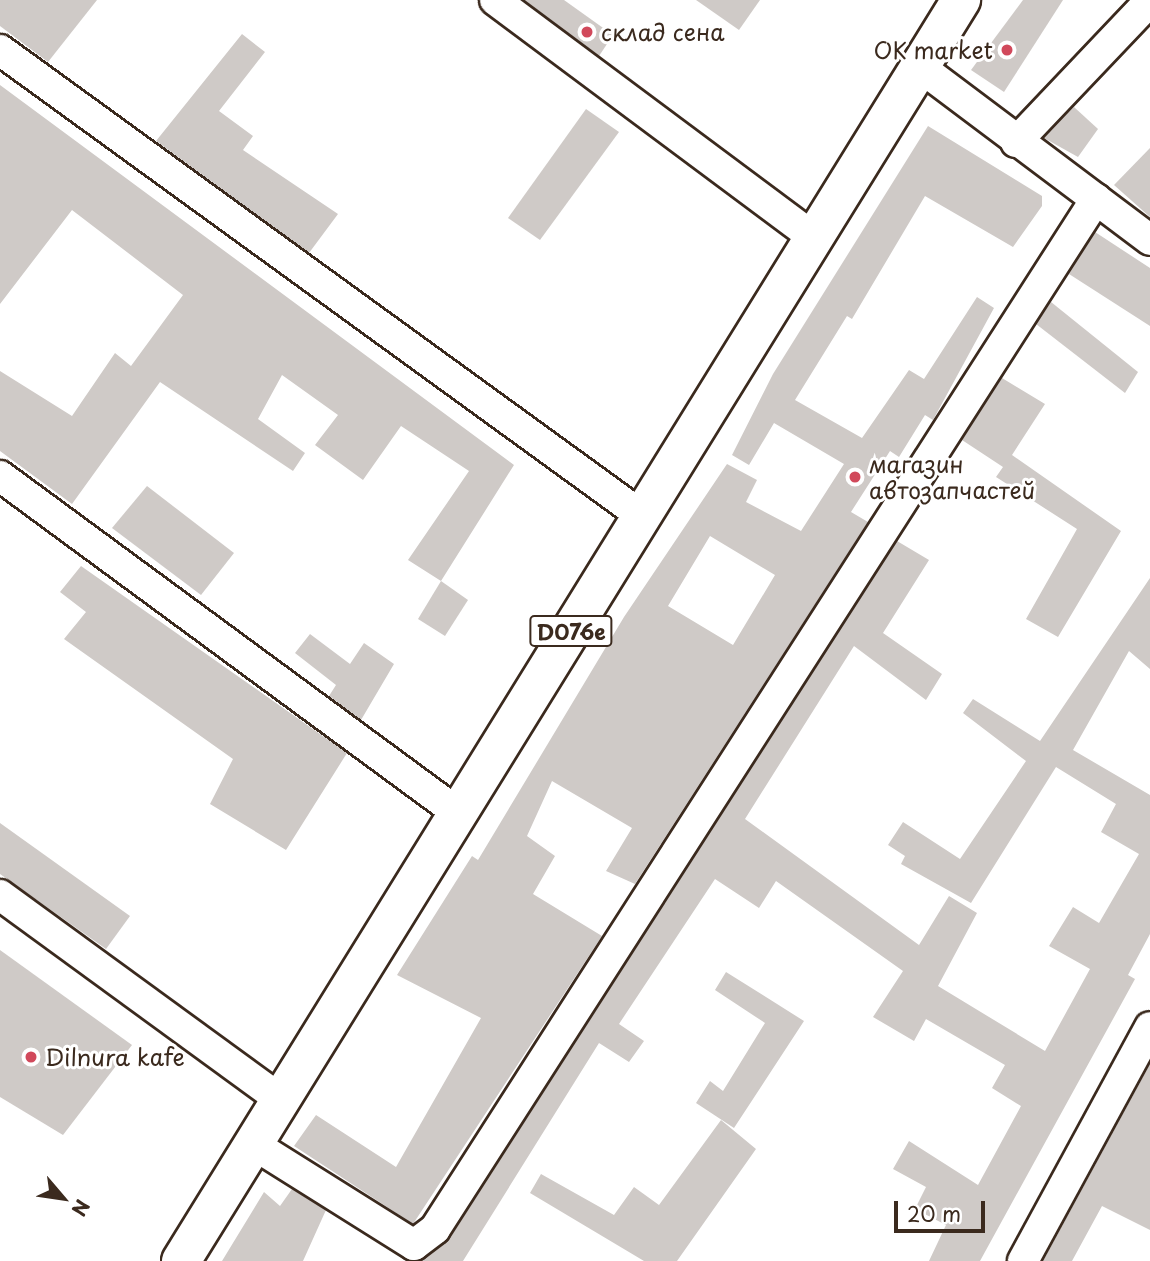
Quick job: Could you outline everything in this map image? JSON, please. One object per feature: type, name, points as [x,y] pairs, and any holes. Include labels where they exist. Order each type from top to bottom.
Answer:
[{"type":"main road","name":"D076e","points":[[181,1261],[961,0]]},
{"type":"street","points":[[495,0],[814,238]]},
{"type":"street","points":[[1016,142],[1150,1]]},
{"type":"street","points":[[0,50],[642,516]]},
{"type":"street","points":[[920,66],[1016,142],[1150,240]]},
{"type":"street","points":[[253,1144],[414,1245],[435,1228],[1096,199]]},
{"type":"street","points":[[0,476],[458,813]]},
{"type":"street","points":[[0,895],[281,1100]]},
{"type":"street","points":[[1023,1261],[1150,1027]]},
{"type":"building","points":[[0,0],[97,0],[48,62],[0,26]]},
{"type":"building","name":"склад сена","points":[[524,0],[564,0],[613,35],[599,56]]},
{"type":"building","name":"склад сена","points":[[696,0],[760,0],[739,30]]},
{"type":"building","name":"OK market","points":[[1023,0],[1063,0],[1004,92],[971,70]]},
{"type":"building","points":[[242,34],[265,52],[219,111],[253,136],[243,150],[338,214],[309,253],[156,141]]},
{"type":"building","points":[[0,85],[514,465],[441,581],[408,560],[469,471],[401,426],[363,480],[315,445],[338,415],[282,375],[258,419],[305,453],[293,471],[160,382],[72,504],[0,451],[0,371],[72,416],[115,353],[131,366],[183,295],[72,210],[0,304]]},
{"type":"building","points":[[1074,107],[1098,129],[1078,157],[1044,138]]},
{"type":"building","points":[[586,109],[619,132],[540,240],[508,218]]},
{"type":"building","points":[[928,126],[1042,196],[1042,206],[1013,247],[925,196],[852,319],[847,316],[795,400],[862,438],[909,370],[924,379],[977,297],[994,308],[933,420],[925,415],[899,457],[890,451],[851,512],[868,522],[635,884],[606,871],[632,828],[552,781],[527,836],[555,856],[533,894],[602,936],[413,1224],[294,1146],[316,1115],[396,1167],[481,1018],[397,975],[472,856],[478,860],[624,617],[727,464],[757,480],[746,502],[801,531],[844,464],[774,423],[749,465],[732,455],[773,374]],"holes":[[[710,536],[775,575],[733,645],[668,606]]]},
{"type":"building","points":[[1150,148],[1150,217],[1114,185]]},
{"type":"building","points":[[1095,232],[1150,268],[1150,326],[1069,274]]},
{"type":"building","points":[[1051,302],[1138,372],[1125,393],[1036,324]]},
{"type":"building","points":[[1002,378],[1045,404],[1012,455],[1121,531],[1058,637],[1026,619],[1077,529],[996,477],[1003,467],[962,440]]},
{"type":"building","points":[[147,486],[234,553],[201,595],[112,528]]},
{"type":"building","points":[[897,541],[929,560],[883,633],[942,674],[926,700],[854,646],[745,819],[919,945],[949,896],[977,913],[938,986],[1045,1051],[1090,969],[1049,946],[1073,907],[1099,923],[1139,854],[1101,832],[1116,804],[1056,767],[971,903],[901,864],[905,856],[888,845],[903,822],[960,859],[1026,761],[963,713],[973,699],[1040,741],[1150,578],[1150,669],[1129,651],[1073,750],[1150,795],[1150,934],[1128,975],[1135,979],[980,1261],[929,1261],[946,1225],[915,1209],[926,1187],[893,1169],[909,1141],[978,1185],[1021,1106],[992,1088],[1005,1065],[926,1019],[914,1041],[873,1017],[903,971],[776,881],[759,908],[715,879],[619,1024],[644,1041],[629,1062],[599,1043],[463,1261],[419,1261],[450,1238]]},
{"type":"building","points":[[81,566],[347,753],[286,850],[210,804],[233,759],[64,639],[86,612],[60,592]]},
{"type":"building","points":[[441,581],[468,600],[445,636],[418,619]]},
{"type":"building","points":[[310,634],[350,664],[364,643],[394,664],[361,720],[329,696],[336,685],[295,653]]},
{"type":"building","points":[[0,823],[130,916],[106,949],[0,874]]},
{"type":"building","points":[[0,950],[132,1045],[63,1135],[0,1097]]},
{"type":"building","points":[[726,972],[804,1021],[734,1128],[696,1103],[710,1081],[723,1091],[765,1023],[715,990]]},
{"type":"building","points":[[1150,1064],[1150,1230],[1102,1206],[1072,1261],[1043,1261]]},
{"type":"building","points":[[721,1120],[756,1149],[677,1261],[644,1261],[530,1193],[541,1174],[614,1215],[634,1187],[659,1205]]},
{"type":"building","points":[[292,1189],[326,1210],[303,1261],[222,1261],[264,1192],[280,1206]]},
{"type":"place","name":"склад сена","points":[[587,32]]},
{"type":"place","name":"OK market","points":[[1007,50]]},
{"type":"place","name":"магазин автозапчастей","points":[[855,477]]},
{"type":"place","name":"Dilnura kafe","points":[[31,1057]]}]
